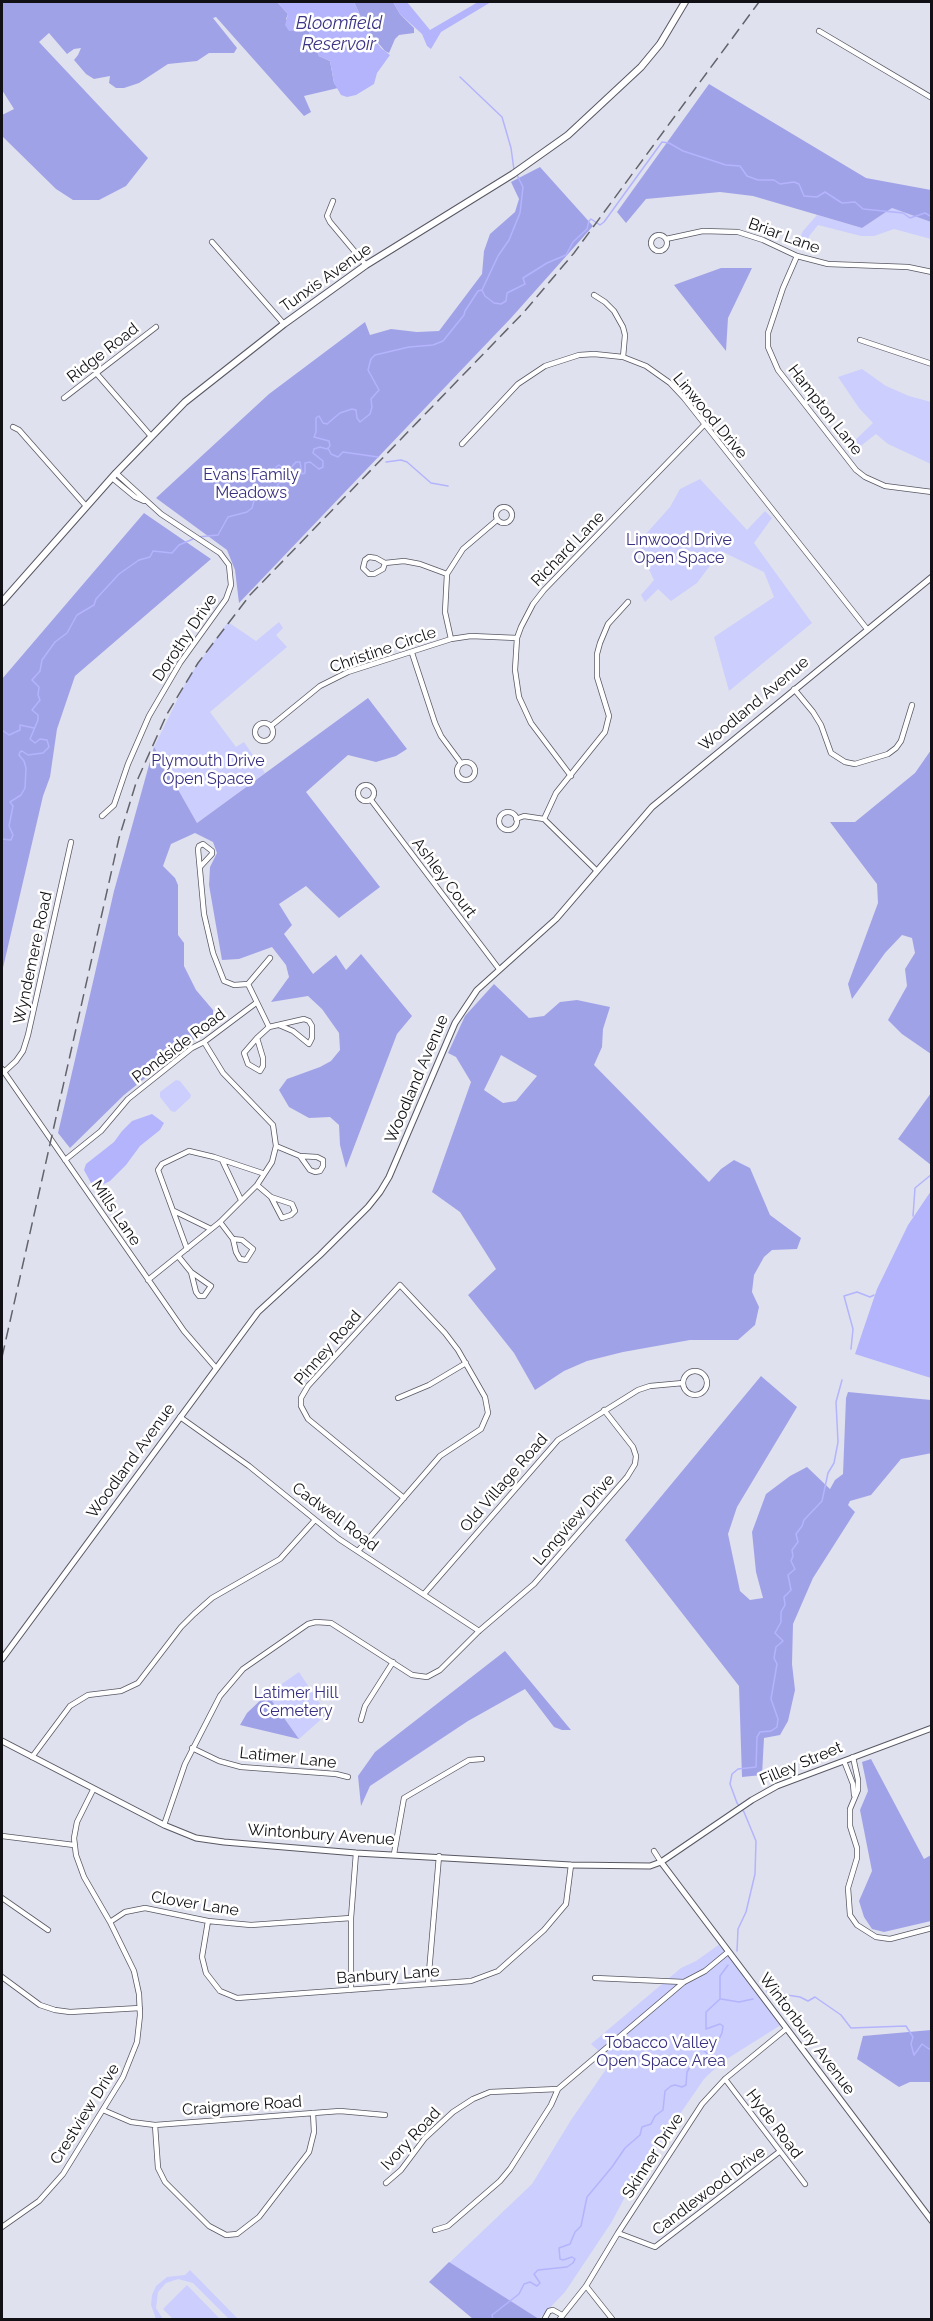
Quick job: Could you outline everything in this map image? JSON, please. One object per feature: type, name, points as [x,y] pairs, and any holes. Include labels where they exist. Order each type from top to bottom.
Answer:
[{"type":"main road","name":"Tunxis Avenue","points":[[2,602],[150,435],[203,386],[366,265],[515,172],[568,135],[635,73],[660,44],[685,2]]},
{"type":"street","points":[[819,31],[932,98]]},
{"type":"street","points":[[333,201],[327,216],[330,222],[366,265]]},
{"type":"street","name":"Briar Lane","points":[[666,239],[703,231],[738,232],[763,240],[797,256],[828,264],[908,267],[932,272]]},
{"type":"street","points":[[212,242],[284,324]]},
{"type":"street","name":"Hampton Lane","points":[[797,256],[783,288],[768,333],[768,347],[778,370],[856,470],[885,486],[932,492]]},
{"type":"street","points":[[594,295],[614,311],[623,327],[625,335],[623,357]]},
{"type":"street","name":"Ridge Road","points":[[64,398],[156,327]]},
{"type":"street","points":[[860,340],[932,364]]},
{"type":"street","name":"Linwood Drive","points":[[462,444],[518,384],[545,366],[579,355],[594,354],[623,357],[646,366],[670,383],[867,629]]},
{"type":"street","points":[[97,374],[150,435]]},
{"type":"street","name":"Richard Lane","points":[[571,776],[531,723],[519,697],[515,669],[517,639],[526,615],[544,590],[704,424]]},
{"type":"street","points":[[13,427],[19,430],[86,506]]},
{"type":"street","name":"Dorothy Drive","points":[[102,816],[114,805],[145,724],[169,681],[229,593],[232,578],[229,565],[220,553],[146,502],[114,475]]},
{"type":"street","points":[[451,639],[445,612],[447,574],[463,549],[497,520]]},
{"type":"street","points":[[385,563],[383,569],[374,574],[369,574],[363,568],[365,560],[369,557],[385,563],[404,561],[420,564],[447,574]]},
{"type":"street","name":"Woodland Avenue","points":[[2,1659],[258,1312],[320,1255],[380,1192],[389,1177],[455,1023],[477,990],[556,919],[652,807],[932,577]]},
{"type":"street","points":[[544,819],[553,799],[602,738],[608,724],[608,710],[597,677],[597,654],[608,624],[628,602]]},
{"type":"street","name":"Christine Circle","points":[[271,726],[331,679],[451,639],[489,636],[517,639]]},
{"type":"street","points":[[412,652],[435,723],[461,763]]},
{"type":"street","points":[[794,689],[821,725],[831,753],[845,762],[855,764],[888,754],[896,748],[901,741],[912,705]]},
{"type":"street","name":"Christine Circle","points":[[266,723],[271,726],[273,731],[270,739],[264,741],[256,737],[257,726],[266,723]]},
{"type":"street","name":"Ashley Court","points":[[371,800],[499,969]]},
{"type":"street","points":[[507,812],[513,814],[516,819],[516,825],[510,830],[501,828],[498,823],[501,814],[507,812]]},
{"type":"street","points":[[516,819],[524,816],[544,819],[597,871]]},
{"type":"street","name":"Wyndemere Road","points":[[3,1071],[16,1061],[23,1051],[28,1035],[71,842]]},
{"type":"street","points":[[200,867],[212,854],[212,850],[204,844],[198,849],[204,914],[220,974],[224,981],[234,985],[248,984],[270,958]]},
{"type":"street","points":[[248,984],[269,1027]]},
{"type":"street","name":"Pondside Road","points":[[65,1160],[101,1131],[128,1099],[192,1048],[204,1042],[256,1003]]},
{"type":"street","points":[[257,1038],[263,1058],[260,1071],[248,1064],[244,1053],[257,1038],[269,1027],[304,1018],[312,1026],[312,1038],[309,1044],[293,1031],[279,1025]]},
{"type":"street","points":[[148,1280],[220,1222],[257,1185],[262,1173],[272,1162],[276,1146],[273,1125],[223,1073],[204,1042]]},
{"type":"street","name":"Mills Lane","points":[[3,1071],[196,1347],[216,1368]]},
{"type":"street","points":[[276,1146],[300,1156],[317,1157],[323,1160],[323,1166],[320,1171],[310,1170],[300,1156]]},
{"type":"street","points":[[187,1249],[158,1170],[162,1164],[189,1151],[262,1173]]},
{"type":"street","points":[[222,1160],[241,1200]]},
{"type":"street","points":[[257,1185],[271,1197],[282,1218],[295,1211],[292,1204],[271,1197]]},
{"type":"street","points":[[174,1211],[211,1229]]},
{"type":"street","points":[[220,1222],[233,1239],[240,1259],[246,1260],[253,1249],[243,1240],[233,1239]]},
{"type":"street","points":[[178,1256],[191,1272],[208,1283],[211,1288],[207,1294],[199,1296],[191,1272]]},
{"type":"street","name":"Pinney Road","points":[[404,1497],[308,1419],[301,1406],[304,1392],[400,1285],[445,1333],[466,1363]]},
{"type":"street","points":[[358,1551],[440,1456],[474,1436],[486,1423],[488,1406],[466,1363],[429,1385],[398,1398]]},
{"type":"street","name":"Old Village Road","points":[[692,1371],[700,1372],[707,1382],[705,1389],[696,1395],[686,1390],[683,1383],[692,1371]]},
{"type":"street","name":"Old Village Road","points":[[423,1594],[549,1448],[571,1430],[639,1390],[650,1386],[683,1383]]},
{"type":"street","name":"Longview Drive","points":[[393,1662],[412,1675],[427,1677],[435,1674],[479,1631],[534,1584],[627,1477],[635,1464],[636,1456],[633,1447],[604,1410]]},
{"type":"street","name":"Cadwell Road","points":[[180,1417],[249,1466],[315,1520],[358,1551],[479,1631]]},
{"type":"street","points":[[32,1757],[70,1706],[88,1695],[121,1691],[138,1683],[181,1626],[194,1614],[212,1598],[279,1559],[315,1520]]},
{"type":"street","points":[[164,1826],[178,1780],[192,1748],[230,1683],[243,1669],[308,1624],[324,1622],[339,1627],[393,1662],[365,1706],[361,1720]]},
{"type":"street","name":"Filley Street","points":[[661,1862],[740,1808],[777,1786],[932,1728]]},
{"type":"street","name":"Wintonbury Avenue","points":[[2,1742],[164,1826],[196,1838],[356,1853],[571,1864],[650,1866],[661,1862]]},
{"type":"street","name":"Latimer Lane","points":[[192,1748],[219,1761],[242,1767],[336,1774],[348,1777]]},
{"type":"street","points":[[853,1757],[858,1790],[850,1809],[850,1826],[857,1848],[857,1858],[848,1888],[850,1915],[856,1925],[876,1937],[890,1939],[932,1928]]},
{"type":"street","points":[[394,1854],[404,1798],[469,1760],[482,1759]]},
{"type":"street","points":[[844,1761],[853,1784],[854,1798]]},
{"type":"street","name":"Crestview Drive","points":[[2,2227],[46,2194],[63,2174],[123,2077],[132,2058],[139,2031],[139,1994],[134,1971],[110,1922],[79,1868],[74,1845],[77,1822],[93,1790]]},
{"type":"street","points":[[2,1836],[74,1845]]},
{"type":"street","name":"Wintonbury Avenue","points":[[654,1851],[932,2221]]},
{"type":"street","points":[[351,1990],[351,1918],[356,1853]]},
{"type":"street","points":[[428,1984],[439,1856]]},
{"type":"street","name":"Banbury Lane","points":[[208,1921],[202,1950],[203,1965],[209,1980],[228,1995],[245,1998],[471,1981],[498,1971],[544,1930],[566,1904],[571,1864]]},
{"type":"street","points":[[2,1898],[48,1930]]},
{"type":"street","name":"Clover Lane","points":[[110,1922],[124,1912],[145,1908],[208,1921],[251,1925],[351,1918]]},
{"type":"street","points":[[435,2230],[448,2226],[500,2181],[551,2105],[558,2089],[684,1982],[705,1971],[728,1952]]},
{"type":"street","points":[[2,1977],[40,2004],[55,2010],[70,2012],[140,2008]]},
{"type":"street","points":[[595,1978],[684,1982]]},
{"type":"street","name":"Skinner Drive","points":[[544,2319],[549,2311],[553,2310],[560,2317],[586,2286],[702,2104],[725,2079],[786,2029]]},
{"type":"street","name":"Hyde Road","points":[[725,2079],[805,2184]]},
{"type":"street","name":"Ivory Road","points":[[386,2183],[401,2170],[425,2138],[453,2112],[472,2099],[490,2092],[558,2089]]},
{"type":"street","name":"Craigmore Road","points":[[103,2110],[131,2122],[155,2125],[340,2111],[385,2115]]},
{"type":"street","points":[[155,2125],[158,2168],[165,2182],[209,2226],[226,2235],[237,2234],[260,2217],[309,2152],[314,2132],[313,2113]]},
{"type":"street","name":"Candlewood Drive","points":[[618,2233],[655,2247],[779,2152]]},
{"type":"street","points":[[586,2286],[612,2319]]},
{"type":"green space","points":[[2,2],[277,2],[288,14],[286,19],[298,30],[308,30],[319,56],[330,61],[334,83],[338,88],[304,96],[311,112],[304,116],[216,17],[213,18],[237,48],[234,53],[209,53],[197,61],[168,64],[139,83],[124,88],[116,88],[109,83],[110,76],[94,79],[86,74],[74,60],[81,48],[74,49],[67,54],[49,33],[39,42],[148,158],[126,186],[99,200],[73,200],[56,189],[2,136],[2,115],[14,109],[2,90]]},
{"type":"green space","points":[[354,2],[393,2],[400,14],[414,28],[414,33],[399,35],[389,53],[385,51],[367,30]]},
{"type":"green space","points":[[709,84],[866,178],[931,190],[931,222],[892,208],[862,228],[753,196],[720,192],[646,199],[626,223],[617,212]]},
{"type":"green space","name":"Evans Family Meadows","points":[[540,167],[593,226],[511,318],[239,603],[235,570],[227,550],[156,498],[269,394],[365,322],[370,335],[391,329],[417,332],[439,331],[482,274],[484,251],[490,234],[515,212],[519,199],[511,182]]},
{"type":"green space","points":[[892,208],[931,222],[931,239],[894,229],[874,236],[861,236],[818,225],[804,247],[796,245],[803,231],[817,215],[862,228]]},
{"type":"green space","points":[[721,268],[752,268],[728,318],[726,351],[674,285]]},
{"type":"green space","points":[[862,369],[886,386],[931,402],[931,464],[888,444],[876,434],[853,452],[849,446],[873,423],[859,408],[838,377]]},
{"type":"green space","name":"Linwood Drive Open Space","points":[[700,479],[747,530],[765,511],[772,518],[754,543],[812,623],[729,691],[714,637],[774,597],[764,572],[721,551],[697,583],[671,601],[658,589],[645,602],[641,595],[654,580],[637,544],[670,507],[680,489]]},
{"type":"green space","points":[[144,513],[211,559],[75,676],[57,729],[50,777],[43,796],[2,972],[2,679]]},
{"type":"green space","name":"Plymouth Drive Open Space","points":[[228,622],[256,641],[279,622],[283,628],[276,635],[287,647],[210,712],[236,747],[244,742],[265,773],[197,823],[154,747],[188,678]]},
{"type":"green space","points":[[368,698],[407,749],[396,756],[376,762],[348,755],[306,792],[380,887],[339,918],[306,886],[279,904],[292,925],[284,934],[313,974],[336,955],[346,970],[361,954],[412,1016],[397,1034],[346,1168],[340,1145],[339,1125],[330,1117],[309,1118],[289,1107],[279,1090],[287,1079],[331,1061],[340,1050],[339,1033],[322,1009],[308,996],[271,1002],[289,977],[286,965],[272,947],[239,959],[222,960],[209,885],[210,867],[217,853],[213,842],[195,833],[171,844],[163,866],[175,878],[178,885],[178,935],[184,943],[184,966],[196,990],[213,1010],[213,1024],[124,1095],[70,1148],[58,1133],[114,891],[154,747],[197,823]]},
{"type":"green space","points":[[931,750],[931,1054],[902,1034],[888,1020],[907,986],[905,969],[915,953],[912,938],[902,935],[885,953],[852,999],[848,984],[878,903],[877,884],[830,822],[855,822],[915,773]]},
{"type":"green space","points":[[494,984],[529,1018],[544,1016],[560,1002],[577,1000],[610,1007],[603,1029],[602,1047],[594,1065],[709,1182],[721,1169],[734,1160],[750,1168],[770,1215],[801,1238],[797,1249],[772,1250],[764,1257],[754,1275],[752,1292],[759,1307],[755,1325],[738,1340],[690,1340],[587,1361],[564,1371],[535,1390],[514,1353],[468,1295],[496,1269],[460,1212],[432,1192],[471,1082],[456,1057],[448,1053],[465,1016]],"holes":[[[501,1055],[537,1076],[516,1101],[503,1103],[484,1090]]]},
{"type":"green space","points":[[176,1080],[180,1081],[191,1095],[175,1112],[171,1111],[160,1097],[160,1092]]},
{"type":"green space","points":[[931,1093],[931,1165],[898,1139]]},
{"type":"green space","points":[[761,1376],[797,1407],[737,1507],[728,1534],[740,1591],[750,1600],[763,1598],[756,1572],[752,1532],[766,1494],[790,1476],[807,1467],[830,1489],[835,1480],[843,1474],[848,1392],[931,1400],[932,1453],[901,1459],[871,1495],[850,1501],[848,1505],[855,1512],[813,1578],[793,1624],[792,1664],[795,1690],[788,1721],[780,1735],[764,1738],[762,1775],[742,1777],[739,1686],[625,1540]]},
{"type":"green space","points":[[505,1651],[571,1730],[554,1727],[525,1689],[468,1721],[370,1786],[361,1806],[358,1776],[375,1752]]},
{"type":"green space","name":"Latimer Hill Cemetery","points":[[299,1672],[327,1714],[299,1739],[267,1694]]},
{"type":"green space","points":[[267,1694],[299,1739],[240,1725],[247,1713]]},
{"type":"green space","points":[[871,1759],[924,1859],[931,1855],[931,1921],[884,1932],[872,1929],[864,1917],[859,1901],[872,1871],[860,1810],[868,1791],[862,1762]]},
{"type":"green space","name":"Tobacco Valley Open Space Area","points":[[724,1941],[784,2023],[722,2062],[704,2079],[632,2184],[611,2223],[565,2292],[539,2319],[449,2263],[532,2184],[571,2120],[611,2062],[591,2044],[681,1968],[696,1961]]},
{"type":"green space","points":[[931,2030],[931,2082],[910,2082],[899,2087],[857,2059],[863,2036]]},
{"type":"green space","points":[[449,2262],[539,2319],[473,2319],[429,2282]]},
{"type":"green space","points":[[190,2270],[238,2319],[229,2319],[193,2283],[178,2279],[166,2283],[158,2292],[156,2308],[163,2319],[156,2319],[151,2305],[156,2286],[167,2277],[185,2275]]},
{"type":"green space","points":[[187,2285],[220,2319],[173,2319],[163,2309]]},
{"type":"water","name":"Bloomfield Reservoir","points":[[277,2],[354,2],[367,30],[381,48],[390,55],[377,73],[374,84],[356,95],[347,97],[341,95],[334,83],[330,61],[319,56],[308,30],[289,31],[285,25],[288,14]]},
{"type":"water","name":"Bloomfield Reservoir","points":[[393,2],[407,2],[430,30],[478,2],[491,2],[441,32],[431,49],[427,46],[422,34],[400,14]]},
{"type":"water","points":[[152,1114],[164,1123],[160,1130],[140,1146],[110,1181],[102,1185],[91,1183],[84,1170],[86,1164],[114,1142],[132,1121]]},
{"type":"water","points":[[931,1191],[932,1378],[855,1354],[877,1289],[908,1225]]},
{"type":"waterway","points":[[460,77],[502,117],[511,148],[514,170]]},
{"type":"waterway","points":[[198,537],[218,535],[228,517],[247,512],[252,508],[254,501],[250,493],[252,489],[261,489],[264,492],[264,499],[266,501],[269,499],[279,483],[276,467],[279,465],[288,471],[296,462],[300,462],[302,474],[305,473],[305,463],[310,462],[319,469],[323,467],[323,461],[313,453],[314,449],[320,447],[327,449],[330,446],[329,441],[314,437],[316,418],[319,416],[323,423],[327,424],[340,413],[352,409],[356,410],[360,422],[370,414],[371,399],[379,390],[368,370],[371,359],[375,355],[409,347],[433,345],[443,341],[464,315],[478,291],[482,290],[485,296],[494,303],[501,304],[506,301],[507,293],[525,284],[523,278],[547,263],[566,255],[573,242],[587,229],[591,219],[600,225],[604,222],[662,142],[726,165],[740,166],[747,176],[758,180],[774,180],[780,184],[794,182],[799,184],[804,196],[817,197],[825,192],[842,203],[855,202],[863,209],[903,213],[910,218],[925,213],[932,217]]},
{"type":"waterway","points":[[482,290],[498,256],[509,240],[520,213],[523,187],[517,175]]},
{"type":"waterway","points":[[328,448],[331,454],[338,457],[343,452],[378,457]]},
{"type":"waterway","points":[[386,462],[401,460],[407,462],[431,483],[448,486]]},
{"type":"waterway","points":[[2,839],[11,840],[13,835],[9,826],[13,806],[10,802],[21,795],[25,788],[26,768],[19,755],[20,752],[28,755],[43,753],[49,747],[47,740],[40,739],[35,743],[30,739],[38,720],[38,715],[32,710],[40,700],[39,687],[32,680],[40,671],[42,660],[55,642],[67,633],[77,615],[94,605],[96,599],[119,574],[139,560],[150,557],[153,551],[172,553],[179,545],[193,539]]},
{"type":"waterway","points":[[2,730],[9,735],[20,730],[20,725],[34,728]]},
{"type":"waterway","points":[[913,1216],[915,1188],[932,1174]]},
{"type":"waterway","points":[[851,1349],[853,1329],[844,1296],[857,1292],[870,1297],[874,1295]]},
{"type":"waterway","points":[[737,1951],[738,1929],[746,1912],[755,1874],[756,1841],[730,1784],[732,1774],[738,1769],[756,1767],[757,1737],[760,1732],[771,1731],[777,1727],[778,1719],[771,1699],[777,1664],[774,1658],[776,1647],[783,1641],[775,1633],[781,1622],[781,1612],[785,1605],[784,1597],[791,1590],[788,1575],[795,1569],[791,1561],[792,1550],[798,1542],[796,1534],[804,1520],[822,1501],[828,1473],[834,1463],[838,1442],[836,1402],[842,1380]]},
{"type":"waterway","points":[[493,2320],[492,2315],[519,2294],[524,2284],[530,2282],[537,2286],[540,2283],[534,2274],[538,2270],[567,2267],[573,2263],[575,2259],[572,2257],[560,2259],[559,2248],[570,2244],[575,2232],[581,2226],[587,2197],[625,2148],[640,2135],[642,2127],[651,2124],[655,2116],[663,2110],[665,2091],[671,2086],[686,2085],[687,2072],[690,2067],[706,2057],[707,2053],[701,2049],[701,2046],[718,2041],[723,2026],[720,2024],[706,2029],[706,2012],[720,1999],[720,1976],[728,1965]]},
{"type":"waterway","points":[[767,1992],[800,1997],[808,2001],[815,1997],[841,2015],[851,2028],[906,2026],[913,2037],[911,2044],[914,2055],[922,2044],[929,2049],[932,2048]]},
{"type":"waterway","points":[[721,1999],[739,2002],[753,1999]]},
{"type":"railway","points":[[2,1357],[119,838],[136,783],[167,714],[198,663],[250,595],[524,312],[574,253],[759,2]]}]
